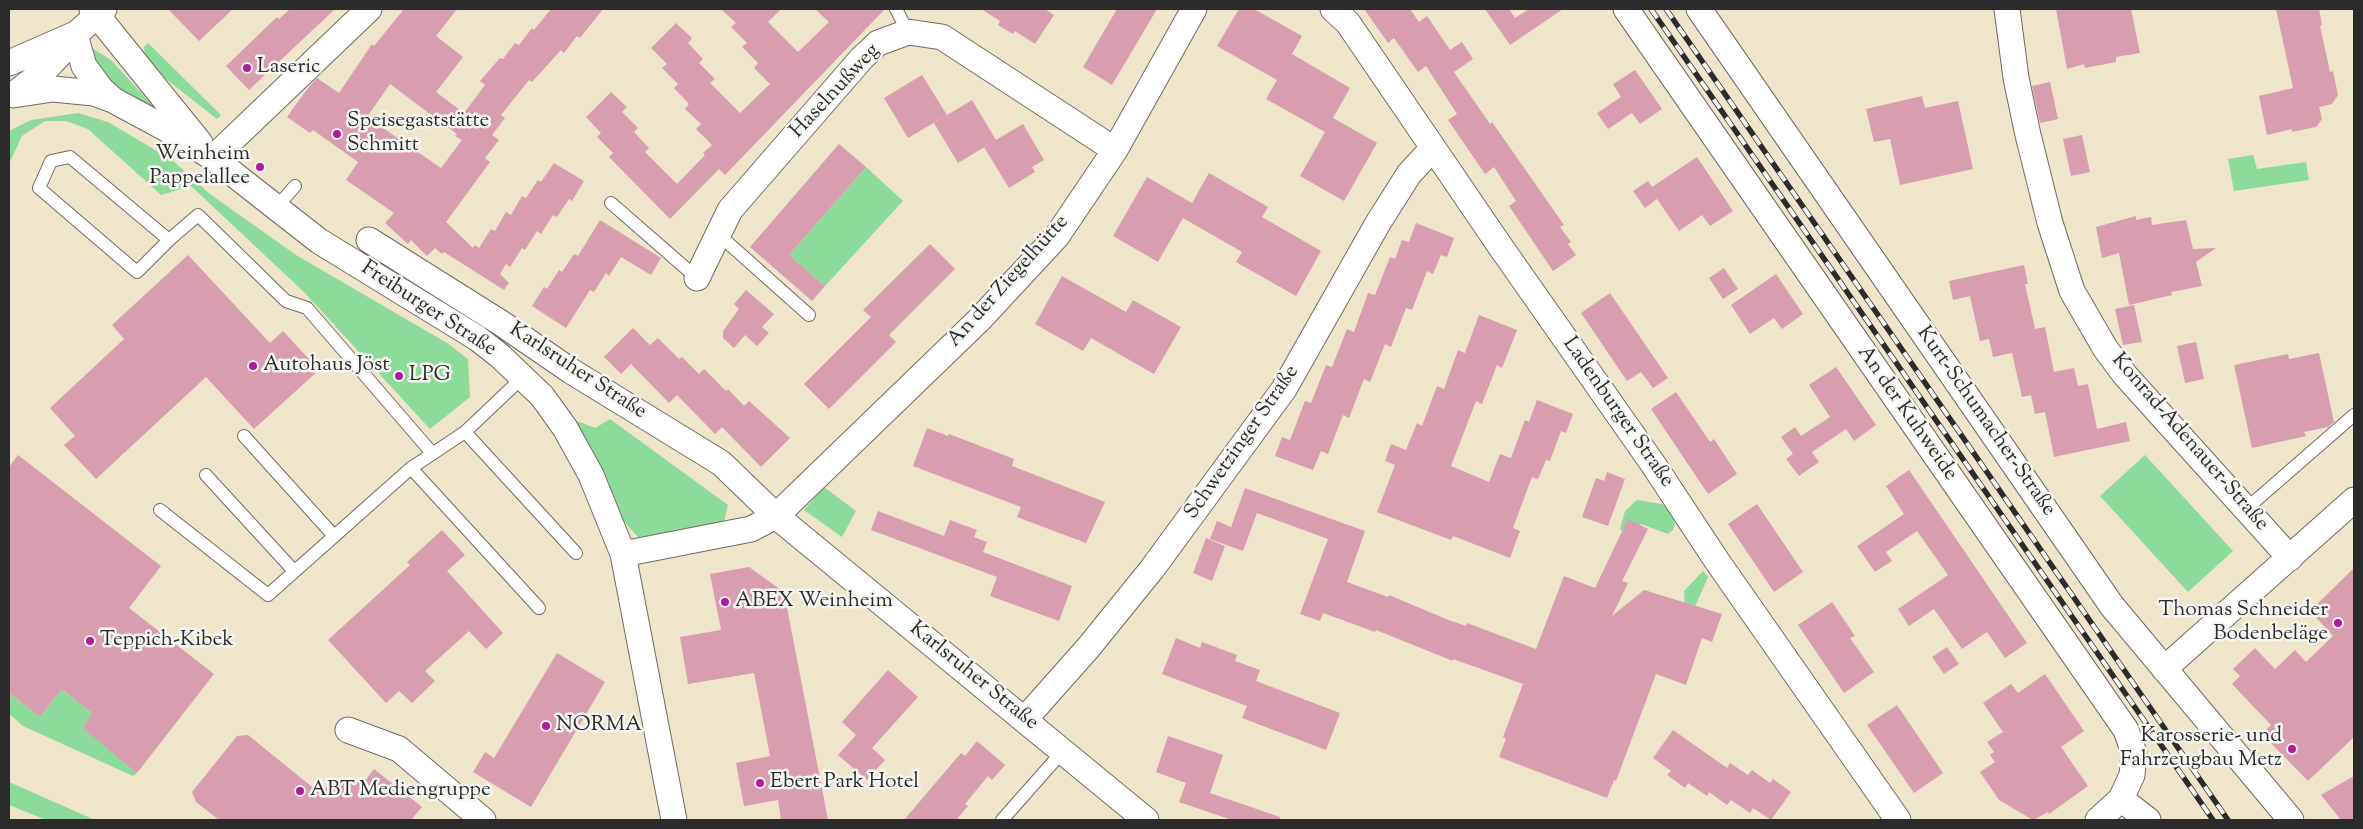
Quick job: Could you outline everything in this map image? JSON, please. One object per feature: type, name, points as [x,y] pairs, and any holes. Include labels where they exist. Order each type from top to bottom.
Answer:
[{"type":"street","points":[[213,158],[369,9]]},
{"type":"street","name":"An der Ziegelhütte","points":[[776,516],[980,319],[1056,236],[1115,150],[1194,9]]},
{"type":"street","name":"Ladenburger Straße","points":[[1333,9],[1348,23],[1898,820]]},
{"type":"street","name":"An der Kuhweide","points":[[1626,9],[2126,730],[2134,753],[2132,775],[2121,799]]},
{"type":"street","name":"Kurt-Schumacher-Straße","points":[[1699,9],[2112,606],[2291,820]]},
{"type":"street","name":"Konrad-Adenauer-Straße","points":[[2007,9],[2016,78],[2028,135],[2050,224],[2072,291],[2105,348],[2124,375],[2290,558]]},
{"type":"street","points":[[11,96],[43,72],[62,52],[75,34],[98,11]]},
{"type":"street","name":"Freiburger Straße","points":[[98,11],[213,158]]},
{"type":"street","name":"Haselnußweg","points":[[697,278],[730,210],[862,58],[878,43],[908,32],[942,37],[1115,150]]},
{"type":"street","points":[[9,63],[75,34]]},
{"type":"street","name":"Freiburger Straße","points":[[75,34],[84,66],[100,89],[113,100],[213,158],[319,241],[477,338],[523,377],[542,396],[565,428],[591,475],[623,554],[674,820]]},
{"type":"street","name":"Freiburger Straße","points":[[11,96],[46,89],[73,90],[113,100]]},
{"type":"street","name":"Schwetzinger Straße","points":[[1025,719],[1072,667],[1129,598],[1279,396],[1378,223],[1409,174],[1433,148]]},
{"type":"street","name":"Karlsruher Straße","points":[[369,240],[501,323],[571,371],[721,464],[776,516],[1146,820]]},
{"type":"street","points":[[2164,669],[2354,500]]},
{"type":"street","points":[[623,554],[751,529],[776,516]]},
{"type":"street","points":[[348,730],[399,749],[483,820]]},
{"type":"street","points":[[2098,820],[2121,799],[2148,820]]},
{"type":"lane","points":[[896,9],[908,32]]},
{"type":"lane","points":[[169,240],[70,157],[51,161],[39,188],[136,272],[198,215],[286,301],[308,308],[432,453]]},
{"type":"lane","points":[[276,208],[295,186]]},
{"type":"lane","points":[[611,203],[697,278]]},
{"type":"lane","points":[[718,234],[809,315]]},
{"type":"lane","points":[[160,510],[268,595],[411,468],[465,432],[523,377]]},
{"type":"lane","points":[[2246,509],[2354,415]]},
{"type":"lane","points":[[465,432],[576,553]]},
{"type":"lane","points":[[244,436],[334,536]]},
{"type":"lane","points":[[411,468],[540,608]]},
{"type":"lane","points":[[206,474],[294,571]]},
{"type":"lane","points":[[1002,820],[1063,751]]},
{"type":"green space","points":[[148,43],[221,115],[217,119],[166,79],[145,56],[144,47]]},
{"type":"green space","points":[[92,48],[111,60],[158,111],[127,96],[106,78],[92,59]]},
{"type":"green space","points":[[78,113],[108,122],[172,160],[210,194],[296,255],[447,343],[468,359],[470,397],[430,429],[304,292],[191,186],[161,195],[88,129],[66,121],[45,121],[22,136],[9,164],[9,131],[31,120]]},
{"type":"green space","points":[[2253,155],[2257,169],[2306,162],[2309,180],[2234,191],[2228,159]]},
{"type":"green space","points":[[866,167],[903,201],[825,286],[789,255]]},
{"type":"green space","points":[[572,419],[595,428],[610,419],[728,505],[723,526],[667,540],[639,538],[617,514]]},
{"type":"green space","points":[[2145,455],[2233,551],[2188,592],[2100,496]]},
{"type":"green space","points":[[824,487],[856,511],[842,537],[804,510]]},
{"type":"green space","points":[[1637,500],[1662,504],[1673,513],[1675,524],[1673,530],[1668,534],[1641,524],[1626,535],[1620,529],[1625,511]]},
{"type":"green space","points":[[1703,571],[1708,577],[1686,627],[1684,591]]},
{"type":"green space","points":[[62,689],[92,713],[137,773],[133,776],[23,726],[9,714],[9,693],[40,717]]},
{"type":"green space","points":[[9,782],[95,820],[46,820],[9,805]]},
{"type":"building","points":[[168,9],[233,9],[199,41]]},
{"type":"building","points":[[290,9],[335,9],[249,90],[226,66],[277,17],[279,19]]},
{"type":"building","points":[[404,9],[457,9],[436,36],[463,57],[436,92],[464,113],[485,85],[480,81],[500,58],[503,59],[515,43],[519,45],[532,28],[534,30],[551,9],[603,9],[580,38],[577,36],[564,53],[561,50],[532,82],[529,80],[501,115],[505,118],[492,135],[499,140],[485,158],[490,162],[446,222],[473,248],[475,245],[479,248],[491,229],[495,231],[506,212],[511,215],[522,196],[526,198],[538,180],[541,182],[554,163],[584,181],[572,201],[569,199],[557,217],[553,215],[541,234],[537,231],[525,250],[522,248],[510,267],[506,264],[500,274],[509,283],[504,290],[444,252],[442,254],[435,248],[427,256],[411,240],[408,244],[385,223],[394,213],[346,180],[358,162],[313,130],[310,133],[287,117],[317,78],[339,93],[372,44],[374,46]],"holes":[[[390,84],[457,134],[455,136],[462,140],[441,168],[367,117]]]},
{"type":"building","points":[[721,9],[781,9],[768,22],[798,52],[829,22],[815,9],[885,9],[725,175],[719,169],[670,219],[609,157],[613,153],[597,137],[601,133],[586,117],[611,92],[627,107],[622,112],[638,128],[634,132],[649,148],[645,152],[677,184],[712,145],[696,129],[701,124],[685,109],[689,104],[674,88],[678,84],[662,68],[667,64],[651,48],[676,23],[692,38],[688,43],[703,59],[699,63],[715,79],[710,83],[740,113],[770,84],[754,68],[758,63],[742,47],[747,43],[731,27],[736,23]]},
{"type":"building","points":[[981,9],[1045,9],[1054,15],[1035,44],[1015,31],[1013,34],[998,25],[1000,21]]},
{"type":"building","points":[[1117,9],[1157,9],[1112,85],[1083,67]]},
{"type":"building","points":[[1239,9],[1254,9],[1302,36],[1292,54],[1350,88],[1333,118],[1377,143],[1344,201],[1300,176],[1325,132],[1266,99],[1277,80],[1217,46]]},
{"type":"building","points":[[1364,9],[1410,9],[1419,22],[1427,16],[1450,50],[1462,42],[1473,59],[1454,72],[1490,124],[1492,122],[1564,225],[1560,227],[1571,242],[1568,244],[1576,255],[1553,271],[1509,206],[1516,201],[1494,167],[1485,174],[1448,120],[1457,114],[1426,66],[1418,72],[1394,38],[1388,43]]},
{"type":"building","points":[[1485,9],[1509,9],[1515,18],[1529,9],[1563,9],[1510,45]]},
{"type":"building","points":[[2056,9],[2131,9],[2140,53],[2116,57],[2116,62],[2085,68],[2084,64],[2067,69]]},
{"type":"building","points":[[2276,9],[2319,9],[2322,25],[2320,26],[2330,72],[2333,71],[2338,95],[2332,104],[2319,107],[2322,119],[2316,127],[2292,132],[2292,129],[2267,135],[2259,96],[2293,88]]},
{"type":"building","points":[[1635,70],[1662,109],[1640,124],[1632,113],[1608,129],[1597,113],[1621,97],[1613,84]]},
{"type":"building","points":[[922,75],[947,115],[908,138],[884,98]]},
{"type":"building","points":[[2050,82],[2058,119],[2040,123],[2032,86]]},
{"type":"building","points":[[1922,96],[1925,108],[1958,101],[1973,169],[1900,185],[1890,139],[1874,142],[1866,109]]},
{"type":"building","points":[[972,100],[996,140],[958,163],[934,123]]},
{"type":"building","points":[[1023,124],[1044,160],[1032,167],[1035,172],[1009,188],[984,147]]},
{"type":"building","points":[[2082,135],[2090,172],[2071,176],[2063,139]]},
{"type":"building","points":[[839,144],[866,167],[789,255],[825,286],[812,301],[750,247]]},
{"type":"building","points":[[1697,157],[1733,211],[1710,226],[1702,215],[1679,231],[1657,199],[1645,208],[1633,191],[1648,181],[1652,187]]},
{"type":"building","points":[[1209,173],[1268,207],[1262,217],[1321,251],[1296,296],[1236,262],[1242,252],[1183,218],[1158,262],[1113,236],[1147,177],[1192,203]]},
{"type":"building","points":[[2136,216],[2136,220],[2151,217],[2152,225],[2186,220],[2193,249],[2216,248],[2196,262],[2202,286],[2171,292],[2172,295],[2129,305],[2119,253],[2102,258],[2096,227]]},
{"type":"building","points":[[600,220],[661,258],[651,275],[621,257],[609,276],[606,273],[594,292],[590,290],[566,328],[532,306],[544,287],[547,289],[559,270],[562,272],[574,254],[578,256]]},
{"type":"building","points":[[1416,223],[1454,238],[1447,257],[1441,255],[1433,274],[1427,271],[1412,310],[1406,308],[1391,347],[1385,344],[1370,382],[1364,379],[1349,418],[1343,415],[1328,454],[1321,451],[1313,470],[1275,456],[1282,437],[1290,440],[1305,401],[1311,403],[1326,365],[1332,367],[1347,329],[1354,332],[1368,293],[1375,295],[1390,257],[1395,259],[1402,240],[1409,242]]},
{"type":"building","points":[[930,244],[955,269],[889,335],[896,342],[829,409],[804,384],[871,317],[863,310]]},
{"type":"building","points":[[188,255],[270,343],[283,331],[319,370],[254,429],[206,377],[96,479],[64,445],[75,436],[50,408],[124,339],[112,325]]},
{"type":"building","points":[[2024,265],[2028,284],[2025,284],[2035,329],[2045,327],[2054,372],[2074,368],[2078,386],[2088,384],[2097,429],[2126,422],[2130,441],[2054,457],[2045,412],[2035,414],[2031,395],[2022,397],[2012,353],[1993,357],[1989,339],[1980,341],[1970,296],[1953,300],[1949,281]]},
{"type":"building","points":[[1724,268],[1738,289],[1723,299],[1709,278]]},
{"type":"building","points":[[1776,274],[1803,314],[1782,329],[1774,318],[1750,334],[1731,305]]},
{"type":"building","points":[[1062,276],[1126,312],[1133,300],[1181,327],[1154,374],[1091,338],[1083,351],[1035,324]]},
{"type":"building","points":[[746,290],[774,314],[762,327],[769,333],[757,346],[745,335],[734,348],[723,338],[723,331],[739,309],[734,304]]},
{"type":"building","points":[[1610,293],[1668,378],[1653,388],[1641,372],[1627,381],[1581,313]]},
{"type":"building","points":[[2134,305],[2142,342],[2123,345],[2115,309]]},
{"type":"building","points":[[1479,315],[1517,330],[1502,368],[1497,365],[1482,404],[1476,401],[1451,466],[1489,482],[1500,454],[1511,458],[1525,420],[1529,422],[1537,400],[1573,414],[1566,433],[1561,431],[1550,461],[1546,460],[1538,479],[1532,477],[1513,528],[1520,531],[1510,558],[1453,536],[1451,540],[1377,512],[1395,465],[1385,461],[1391,444],[1406,450],[1417,423],[1422,426],[1437,386],[1444,389],[1458,350],[1465,353]]},
{"type":"building","points":[[633,328],[650,345],[658,338],[679,359],[682,357],[699,374],[704,369],[726,391],[728,389],[744,406],[749,401],[790,438],[761,467],[722,427],[715,434],[677,395],[669,403],[631,364],[621,374],[604,357]]},
{"type":"building","points":[[2196,342],[2204,379],[2185,383],[2177,346]]},
{"type":"building","points":[[2319,353],[2334,422],[2328,427],[2304,432],[2306,436],[2252,448],[2234,365],[2288,354],[2289,359]]},
{"type":"building","points":[[1836,367],[1876,425],[1854,441],[1846,429],[1812,452],[1819,462],[1799,476],[1786,459],[1793,454],[1781,437],[1795,427],[1801,436],[1830,417],[1809,385]]},
{"type":"building","points":[[1676,392],[1710,442],[1714,439],[1737,474],[1708,494],[1651,409]]},
{"type":"building","points":[[927,428],[948,436],[949,434],[1014,459],[1012,466],[1105,502],[1086,543],[1017,517],[1021,507],[913,466]]},
{"type":"building","name":"Teppich-Kibek","points":[[18,455],[161,566],[129,608],[214,674],[137,773],[83,728],[92,713],[62,689],[40,717],[9,693],[9,467]]},
{"type":"building","points":[[1909,470],[2027,643],[2005,658],[1987,632],[1962,649],[1934,609],[1909,626],[1898,609],[1948,575],[1917,531],[1886,552],[1892,561],[1875,572],[1857,546],[1904,514],[1886,486]]},
{"type":"building","points":[[1607,472],[1625,479],[1608,526],[1582,517],[1596,478],[1604,481]]},
{"type":"building","points":[[1245,488],[1365,531],[1347,582],[1388,597],[1389,595],[1446,619],[1466,626],[1467,623],[1536,649],[1564,576],[1595,588],[1628,519],[1648,529],[1622,581],[1628,583],[1612,616],[1644,590],[1722,614],[1712,642],[1702,638],[1686,685],[1656,674],[1616,781],[1614,780],[1607,798],[1499,757],[1506,739],[1503,737],[1523,684],[1453,659],[1453,661],[1376,630],[1375,632],[1323,613],[1320,621],[1300,614],[1328,539],[1257,513],[1243,551],[1210,539],[1217,521],[1231,527]]},
{"type":"building","points":[[1757,504],[1803,572],[1774,592],[1728,524]]},
{"type":"building","points":[[878,511],[944,536],[950,520],[977,530],[974,537],[987,542],[983,552],[1072,586],[1059,621],[990,596],[997,577],[871,530]]},
{"type":"building","points":[[442,530],[465,555],[447,571],[503,633],[486,649],[469,631],[425,671],[435,681],[412,703],[399,691],[386,703],[328,640],[410,565],[407,562]]},
{"type":"building","points":[[1206,538],[1225,546],[1212,581],[1193,573]]},
{"type":"building","points":[[749,567],[784,592],[828,820],[781,820],[778,800],[744,806],[736,763],[770,756],[754,673],[688,684],[680,637],[721,630],[710,574]]},
{"type":"building","points":[[2354,568],[2354,737],[2308,781],[2262,734],[2271,725],[2232,684],[2240,676],[2233,669],[2255,648],[2275,669],[2295,650],[2306,662],[2333,636],[2310,611]]},
{"type":"building","points":[[1832,602],[1855,636],[1850,638],[1874,672],[1844,693],[1798,625]]},
{"type":"building","points":[[1176,638],[1200,648],[1202,642],[1237,655],[1235,661],[1260,670],[1256,681],[1340,713],[1326,750],[1242,718],[1247,706],[1162,674]]},
{"type":"building","points":[[1947,647],[1959,664],[1944,674],[1932,657]]},
{"type":"building","name":"NORMA","points":[[557,653],[605,682],[531,807],[473,772],[485,752],[494,758]]},
{"type":"building","points":[[888,670],[918,697],[872,748],[885,760],[867,780],[838,755],[856,735],[842,722]]},
{"type":"building","points":[[2045,674],[2084,731],[2061,747],[2088,786],[2049,814],[2048,812],[2033,820],[1999,800],[1980,772],[1995,762],[1990,755],[1994,752],[1987,742],[2003,732],[1983,703],[2011,684],[2018,693]]},
{"type":"building","points":[[1897,705],[1943,773],[1914,793],[1867,725]]},
{"type":"building","points":[[1673,730],[1727,768],[1730,763],[1748,775],[1752,770],[1770,783],[1773,779],[1791,792],[1771,820],[1753,808],[1750,813],[1731,800],[1727,805],[1709,792],[1707,796],[1688,783],[1685,788],[1667,775],[1671,771],[1653,758]]},
{"type":"building","points":[[248,735],[322,795],[328,784],[364,782],[374,769],[422,807],[411,820],[219,820],[196,802],[192,792],[237,736]]},
{"type":"building","points":[[1168,736],[1223,755],[1210,793],[1280,817],[1280,820],[1232,820],[1179,802],[1186,783],[1156,772]]},
{"type":"building","points":[[977,741],[1005,765],[992,780],[988,776],[965,804],[968,806],[956,820],[904,820],[961,753],[965,756]]},
{"type":"building","points":[[2354,776],[2354,820],[2341,820],[2321,795]]},
{"type":"railway","points":[[1651,9],[2213,820]]},
{"type":"railway","points":[[1666,9],[2228,820]]},
{"type":"place","name":"Laseric","points":[[247,68]]},
{"type":"place","name":"Speisegaststätte Schmitt","points":[[337,134]]},
{"type":"place","name":"Weinheim Pappelallee","points":[[260,167]]},
{"type":"place","name":"Autohaus Jöst","points":[[253,366]]},
{"type":"place","name":"LPG","points":[[399,376]]},
{"type":"place","name":"ABEX Weinheim","points":[[725,602]]},
{"type":"place","name":"Thomas Schneider Bodenbeläge","points":[[2338,623]]},
{"type":"place","name":"Teppich-Kibek","points":[[90,641]]},
{"type":"place","name":"NORMA","points":[[546,726]]},
{"type":"place","name":"Karosserie- und Fahrzeugbau Metz","points":[[2292,749]]},
{"type":"place","name":"Ebert Park Hotel","points":[[760,783]]},
{"type":"place","name":"ABT Mediengruppe","points":[[300,791]]}]
